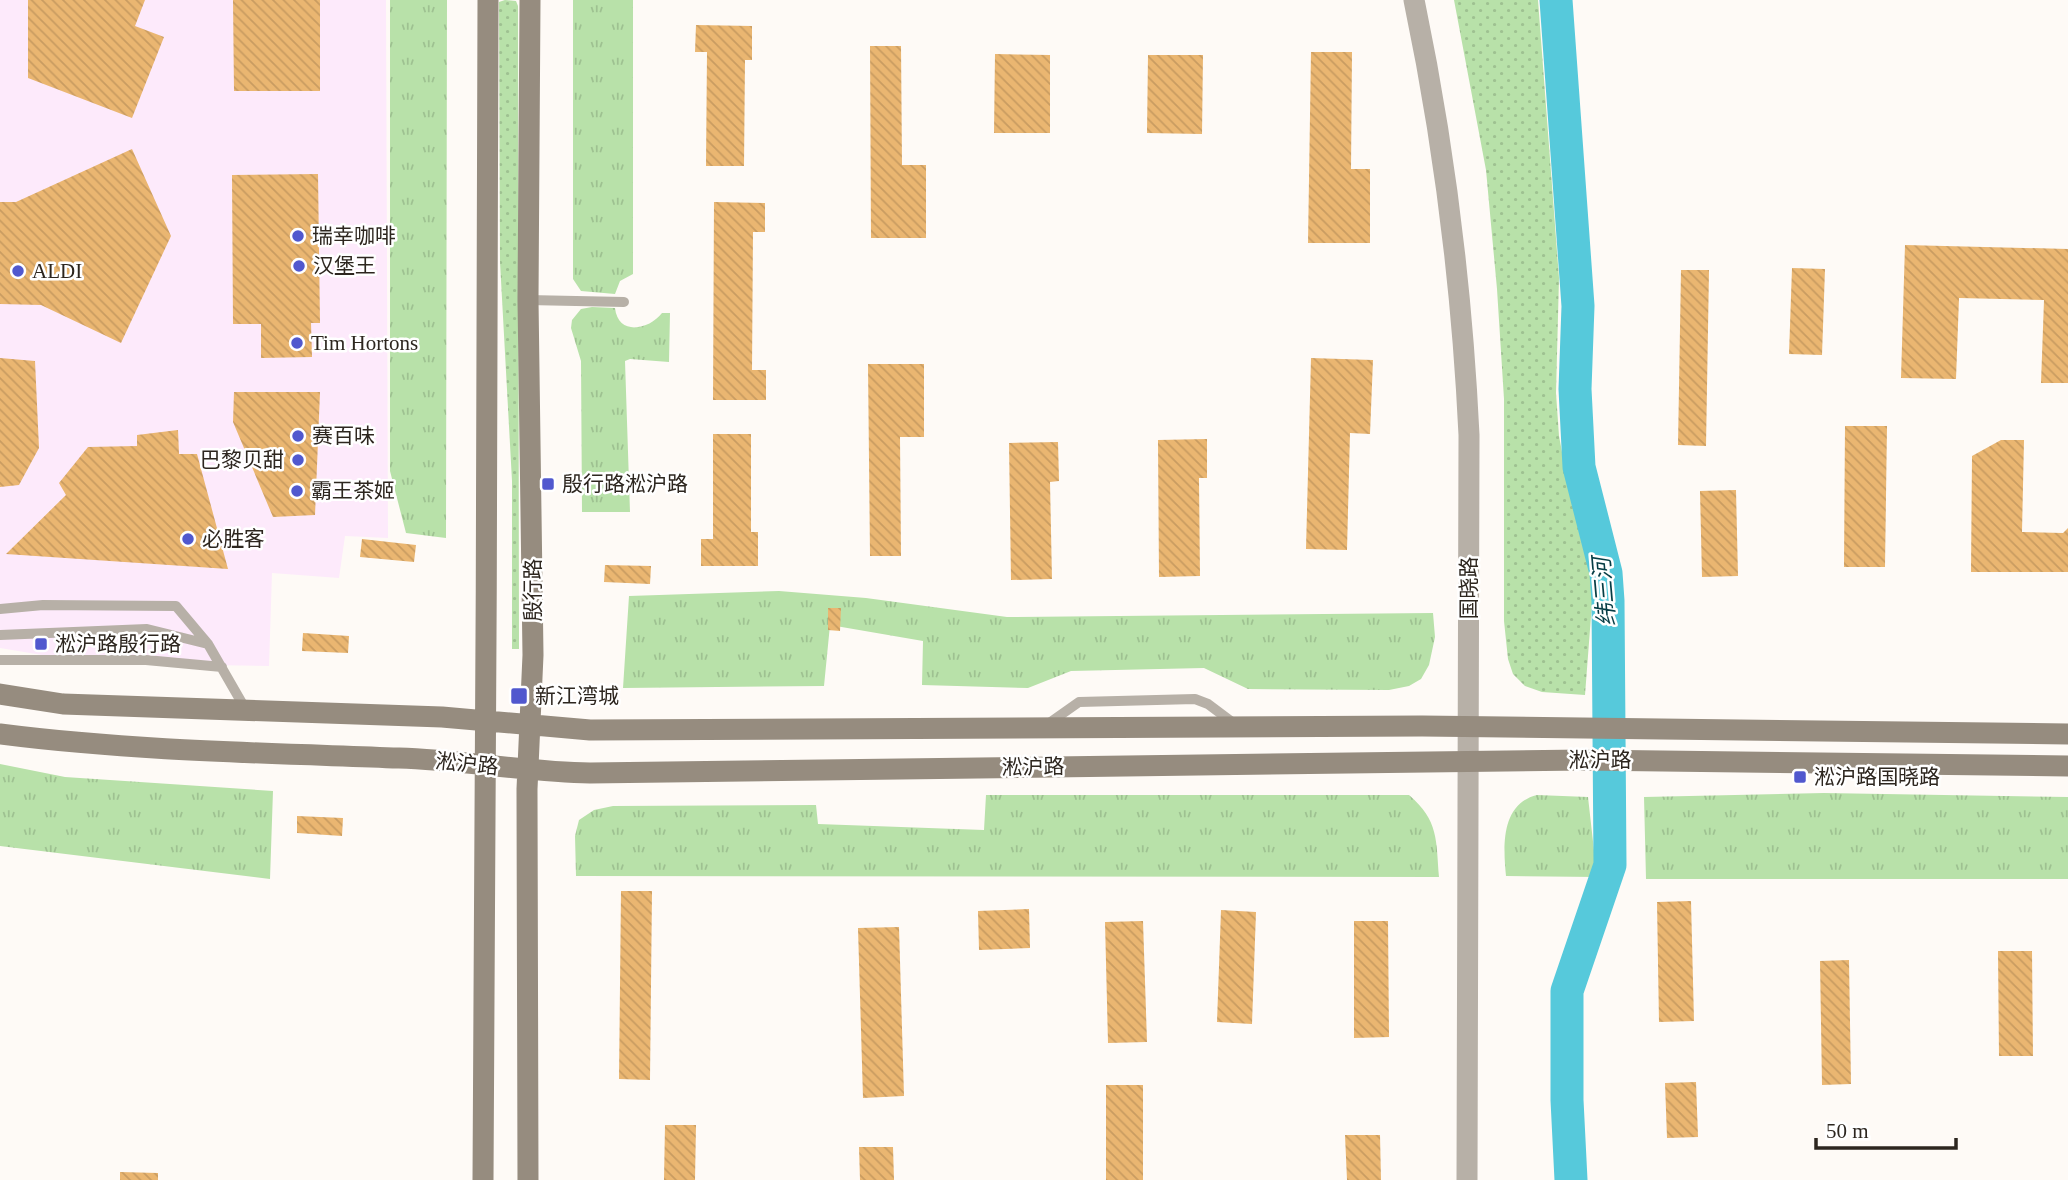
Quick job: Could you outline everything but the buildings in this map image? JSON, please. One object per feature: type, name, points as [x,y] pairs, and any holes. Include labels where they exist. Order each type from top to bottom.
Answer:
[{"type":"main road","points":[[483,1180],[488,722],[488,0]]},
{"type":"main road","name":"殷行路","points":[[528,1180],[528,771],[532,725],[528,300],[530,0]]},
{"type":"main road","name":"淞沪路","points":[[0,694],[63,704],[247,712],[414,715],[590,730],[1469,726],[2068,734]]},
{"type":"main road","name":"淞沪路","points":[[0,734],[58,741],[287,756],[399,758],[528,771],[599,774],[1584,760],[2068,766]]},
{"type":"street","name":"国晓路","points":[[1414,0],[1435,110],[1464,328],[1469,435],[1467,1180]]},
{"type":"lane","points":[[528,300],[624,302]]},
{"type":"lane","points":[[0,609],[43,605],[176,606],[208,645],[247,712]]},
{"type":"lane","points":[[0,635],[147,629],[208,645]]},
{"type":"lane","points":[[0,660],[146,660],[222,667]]},
{"type":"shaded area","points":[[0,0],[386,0],[388,538],[345,536],[339,578],[272,573],[269,666],[90,663],[0,648]]},
{"type":"green space","points":[[390,0],[447,0],[446,538],[406,533],[390,471]]},
{"type":"green space","points":[[573,0],[633,0],[633,274],[620,281],[615,294],[581,291],[573,279]]},
{"type":"green space","points":[[1454,0],[1538,0],[1559,278],[1556,393],[1559,436],[1568,484],[1594,577],[1585,695],[1542,692],[1525,686],[1513,674],[1508,659],[1504,621],[1504,399],[1497,289],[1486,170]]},
{"type":"green space","points":[[516,1],[518,6],[519,649],[512,649],[512,481],[500,262],[499,2]]},
{"type":"green space","points":[[615,308],[622,323],[635,327],[650,323],[662,313],[670,313],[669,362],[630,359],[625,361],[630,512],[582,512],[581,361],[571,328],[572,320],[581,309]]},
{"type":"green space","points":[[779,591],[866,598],[1007,617],[1433,613],[1435,637],[1429,665],[1421,679],[1409,686],[1389,690],[1248,689],[1204,668],[1071,671],[1028,688],[922,685],[923,641],[830,625],[824,686],[623,688],[629,596]]},
{"type":"green space","points":[[0,764],[65,777],[273,791],[270,879],[0,846]]},
{"type":"green space","points":[[1824,793],[2068,797],[2068,879],[1646,879],[1644,797]]},
{"type":"green space","points":[[986,795],[1409,795],[1419,804],[1431,823],[1436,842],[1439,877],[576,876],[575,836],[579,820],[594,810],[613,806],[816,805],[818,824],[984,830]]},
{"type":"green space","points":[[1537,795],[1588,797],[1597,877],[1506,876],[1505,840],[1511,817],[1525,800]]},
{"type":"waterway","name":"纬三河","points":[[1556,0],[1578,306],[1575,389],[1579,467],[1606,573],[1608,601],[1610,865],[1567,991],[1567,1100],[1571,1180]]},
{"type":"place","name":"瑞幸咖啡","points":[[298,236]]},
{"type":"place","name":"汉堡王","points":[[299,266]]},
{"type":"place","name":"ALDI","points":[[18,271]]},
{"type":"place","name":"Tim Hortons","points":[[297,343]]},
{"type":"place","name":"赛百味","points":[[298,436]]},
{"type":"place","name":"巴黎贝甜","points":[[298,460]]},
{"type":"place","name":"殷行路淞沪路","points":[[548,484]]},
{"type":"place","name":"霸王茶姬","points":[[297,491]]},
{"type":"place","name":"必胜客","points":[[188,539]]},
{"type":"place","name":"淞沪路殷行路","points":[[41,644]]},
{"type":"place","name":"新江湾城","points":[[519,696]]},
{"type":"place","name":"淞沪路国晓路","points":[[1800,777]]}]
